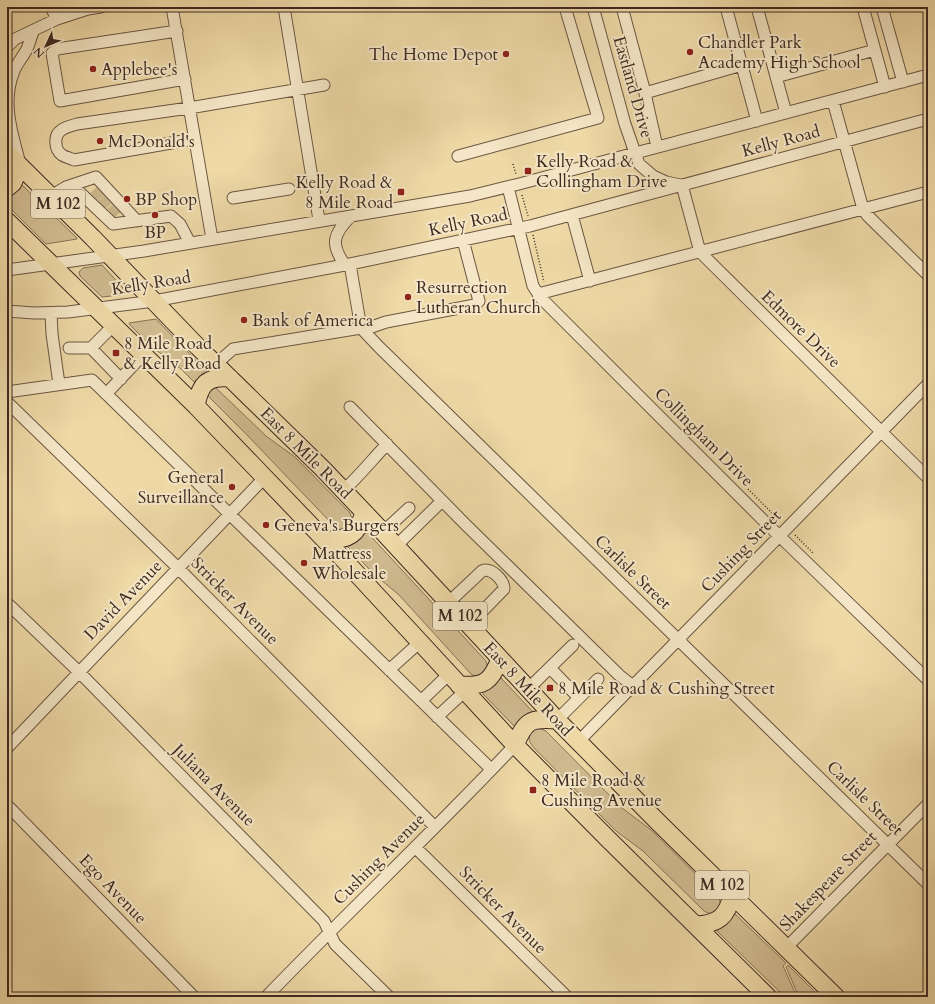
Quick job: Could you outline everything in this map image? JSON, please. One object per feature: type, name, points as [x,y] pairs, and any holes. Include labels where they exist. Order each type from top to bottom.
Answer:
[{"type":"highway","name":"East 8 Mile Road","points":[[7,153],[216,364],[344,490],[578,742],[836,997]]},
{"type":"highway","points":[[7,188],[13,183],[20,166]]},
{"type":"highway","name":"M 102","points":[[7,221],[196,406],[326,540],[515,744],[608,839],[768,997]]},
{"type":"highway","points":[[196,406],[199,390],[206,382],[218,377],[230,378]]},
{"type":"highway","points":[[326,540],[343,539],[353,534],[359,526],[364,512]]},
{"type":"highway","points":[[458,684],[472,686],[484,683],[494,674],[500,659]]},
{"type":"highway","points":[[515,744],[522,730],[529,723],[540,719],[557,720]]},
{"type":"highway","points":[[696,925],[711,923],[721,917],[728,909],[732,895]]},
{"type":"street","points":[[51,7],[57,19]]},
{"type":"street","points":[[7,48],[15,39],[57,19],[88,9],[101,7]]},
{"type":"street","points":[[172,7],[212,240]]},
{"type":"street","points":[[284,7],[319,220]]},
{"type":"street","points":[[458,156],[598,118],[565,7]]},
{"type":"street","name":"Eastland Drive","points":[[593,7],[625,124],[639,164],[648,173],[666,182],[682,185]]},
{"type":"street","points":[[622,7],[645,93],[657,148]]},
{"type":"street","points":[[726,7],[757,121]]},
{"type":"street","points":[[757,7],[786,113]]},
{"type":"street","points":[[863,7],[885,87]]},
{"type":"street","points":[[882,7],[902,82]]},
{"type":"street","points":[[176,31],[57,49],[52,53],[60,101],[184,80]]},
{"type":"street","points":[[20,166],[9,121],[8,96],[14,70],[26,49],[32,32]]},
{"type":"street","points":[[776,76],[875,50]]},
{"type":"street","points":[[645,93],[742,65]]},
{"type":"street","name":"Kelly Road","points":[[7,270],[212,240],[319,220],[455,199],[508,187],[657,148],[928,75]]},
{"type":"street","points":[[194,139],[74,160],[61,155],[56,147],[55,140],[57,134],[63,128],[77,124],[189,108],[324,85]]},
{"type":"street","points":[[833,100],[863,209],[867,215],[928,275]]},
{"type":"street","name":"Kelly Road","points":[[7,311],[51,313],[96,309],[154,301],[347,265],[530,226],[928,120]]},
{"type":"street","points":[[51,196],[66,187],[96,177],[108,192],[109,209],[113,224],[172,216],[180,224],[190,243]]},
{"type":"street","points":[[72,185],[109,209],[137,221]]},
{"type":"street","points":[[682,185],[700,252]]},
{"type":"street","name":"Collingham Drive","points":[[508,187],[533,286],[542,292],[547,306],[783,532],[928,680]]},
{"type":"street","points":[[233,198],[289,189]]},
{"type":"street","points":[[542,292],[590,281],[928,192]]},
{"type":"street","points":[[572,215],[590,281]]},
{"type":"street","points":[[351,216],[342,226],[335,238],[336,250],[347,265],[362,329]]},
{"type":"street","points":[[216,364],[233,349],[362,329],[386,322],[475,305],[479,302],[463,240]]},
{"type":"street","name":"Edmore Drive","points":[[700,252],[928,478]]},
{"type":"street","points":[[51,313],[52,334],[59,384]]},
{"type":"street","points":[[69,348],[91,348],[113,326]]},
{"type":"street","name":"Carlisle Street","points":[[362,329],[928,884]]},
{"type":"street","points":[[91,348],[121,379]]},
{"type":"street","points":[[106,394],[143,355]]},
{"type":"street","points":[[7,392],[92,380],[491,769]]},
{"type":"street","name":"Cushing Street","points":[[578,742],[928,384]]},
{"type":"street","name":"Stricker Avenue","points":[[7,402],[178,568],[435,827]]},
{"type":"street","points":[[350,407],[442,501],[619,675],[633,686]]},
{"type":"street","points":[[344,490],[360,475],[387,444]]},
{"type":"street","name":"David Avenue","points":[[7,748],[265,477]]},
{"type":"street","points":[[396,546],[442,501]]},
{"type":"street","points":[[383,532],[409,508]]},
{"type":"street","points":[[448,603],[486,569],[490,570],[502,581],[504,590],[469,626]]},
{"type":"street","name":"Juliana Avenue","points":[[7,603],[79,672],[324,921],[335,944],[389,997]]},
{"type":"street","points":[[389,670],[420,642]]},
{"type":"street","points":[[528,689],[573,645]]},
{"type":"street","points":[[550,668],[579,698]]},
{"type":"street","points":[[557,720],[598,679]]},
{"type":"street","points":[[421,701],[458,684]]},
{"type":"street","points":[[437,717],[458,684]]},
{"type":"street","name":"Cushing Avenue","points":[[266,997],[435,827],[515,744]]},
{"type":"street","name":"Shakespeare Street","points":[[786,948],[928,804]]},
{"type":"street","name":"Ego Avenue","points":[[7,806],[194,997]]},
{"type":"street","name":"Stricker Avenue","points":[[415,847],[567,997]]},
{"type":"path","points":[[513,164],[530,226],[542,292]]},
{"type":"path","points":[[747,488],[783,532],[815,555]]},
{"type":"shaded area","points":[[22,185],[77,239],[46,244],[7,205],[7,198],[15,193]]},
{"type":"shaded area","points":[[102,265],[123,288],[120,295],[102,297],[80,276],[79,272],[83,268]]},
{"type":"shaded area","points":[[156,319],[207,372],[196,382],[194,382],[181,369],[151,346],[129,323]]},
{"type":"shaded area","points":[[215,387],[266,436],[295,457],[350,513],[353,521],[352,525],[343,531],[335,527],[208,396],[210,388]]},
{"type":"shaded area","points":[[366,531],[486,661],[488,668],[484,674],[474,676],[471,674],[399,595],[374,574],[347,546],[358,540]]},
{"type":"shaded area","points":[[501,678],[534,713],[515,727],[483,694],[483,691],[491,688]]},
{"type":"shaded area","points":[[539,728],[546,731],[622,808],[650,829],[717,895],[721,905],[717,910],[711,913],[704,911],[643,851],[616,831],[534,748],[529,739],[530,735],[532,730]]},
{"type":"shaded area","points":[[734,913],[786,963],[783,966],[797,997],[785,997],[717,931],[717,929]]},
{"type":"shaded area","points":[[788,965],[820,997],[799,997],[786,967]]},
{"type":"tunnel","points":[[94,197],[103,189]]},
{"type":"tunnel","points":[[102,205],[111,197]]},
{"type":"tunnel","points":[[111,213],[119,206]]},
{"type":"place","name":"Chandler Park Academy High School","points":[[690,52]]},
{"type":"place","name":"The Home Depot","points":[[506,54]]},
{"type":"place","name":"Applebee's","points":[[93,69]]},
{"type":"place","name":"McDonald's","points":[[100,141]]},
{"type":"place","name":"Kelly Road & Collingham Drive","points":[[528,171]]},
{"type":"place","name":"Kelly Road & 8 Mile Road","points":[[401,192]]},
{"type":"place","name":"BP Shop","points":[[127,199]]},
{"type":"place","name":"BP","points":[[155,215]]},
{"type":"place","name":"Resurrection Lutheran Church","points":[[408,297]]},
{"type":"place","name":"Bank of America","points":[[244,320]]},
{"type":"place","name":"8 Mile Road & Kelly Road","points":[[116,353]]},
{"type":"place","name":"General Surveillance","points":[[232,487]]},
{"type":"place","name":"Geneva's Burgers","points":[[266,525]]},
{"type":"place","name":"Mattress Wholesale","points":[[304,563]]},
{"type":"place","name":"8 Mile Road & Cushing Street","points":[[550,688]]},
{"type":"place","name":"8 Mile Road & Cushing Avenue","points":[[533,790]]}]
